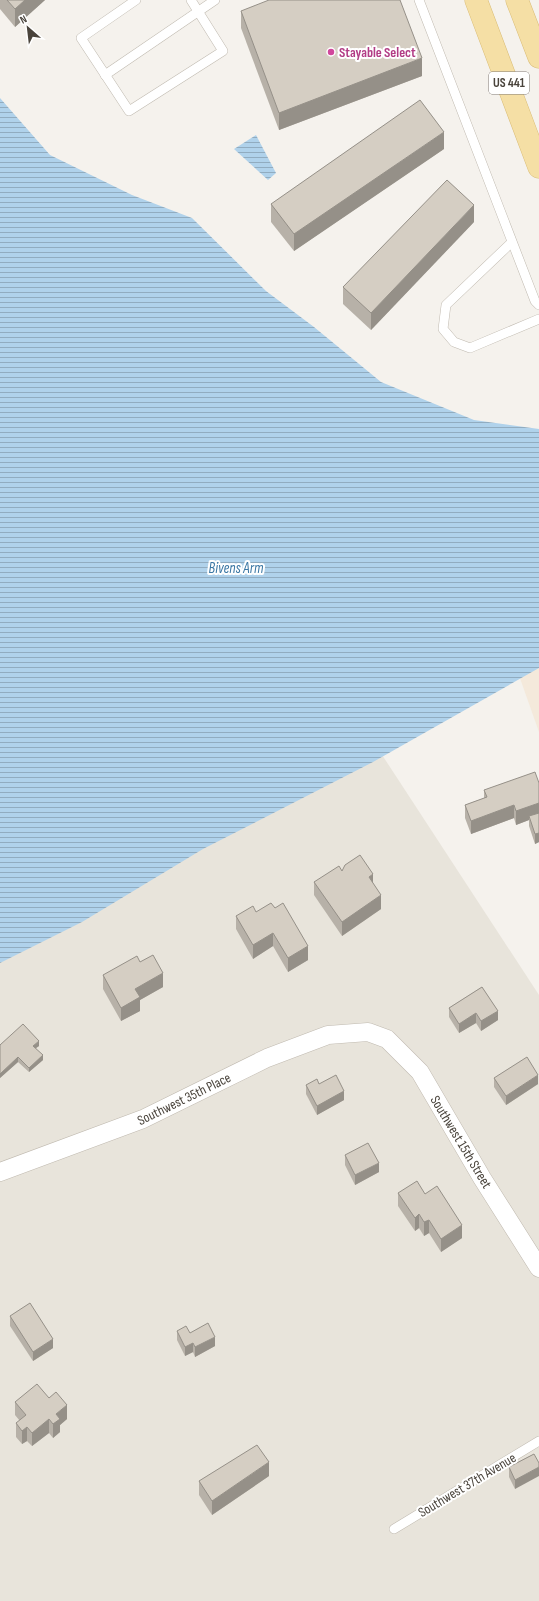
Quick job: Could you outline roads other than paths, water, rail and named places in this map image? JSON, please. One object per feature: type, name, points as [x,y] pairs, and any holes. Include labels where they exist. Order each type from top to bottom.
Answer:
[{"type":"main road","name":"US 441","points":[[476,0],[539,166]]},
{"type":"main road","name":"US 441","points":[[517,0],[539,57]]},
{"type":"street","name":"Southwest 35th Place","points":[[0,1172],[143,1120],[267,1058],[328,1035],[368,1032]]},
{"type":"street","name":"Southwest 15th Street","points":[[368,1032],[387,1039],[420,1072],[482,1178],[539,1268]]},
{"type":"lane","points":[[136,0],[81,38],[129,111],[223,51],[191,0]]},
{"type":"lane","points":[[105,75],[215,0]]},
{"type":"lane","points":[[418,0],[511,243],[535,301],[539,305]]},
{"type":"lane","points":[[511,243],[446,306],[443,329],[454,342],[470,348],[539,319]]},
{"type":"lane","name":"Southwest 37th Avenue","points":[[394,1529],[539,1441]]},
{"type":"water","name":"Bivens Arm","points":[[0,98],[50,155],[132,195],[192,218],[266,291],[314,327],[381,382],[474,420],[539,429],[539,668],[373,762],[203,849],[82,922],[0,963]]},
{"type":"water","points":[[256,135],[276,173],[268,180],[234,149]]},
{"type":"place","name":"Stayable Select","points":[[331,52]]}]
